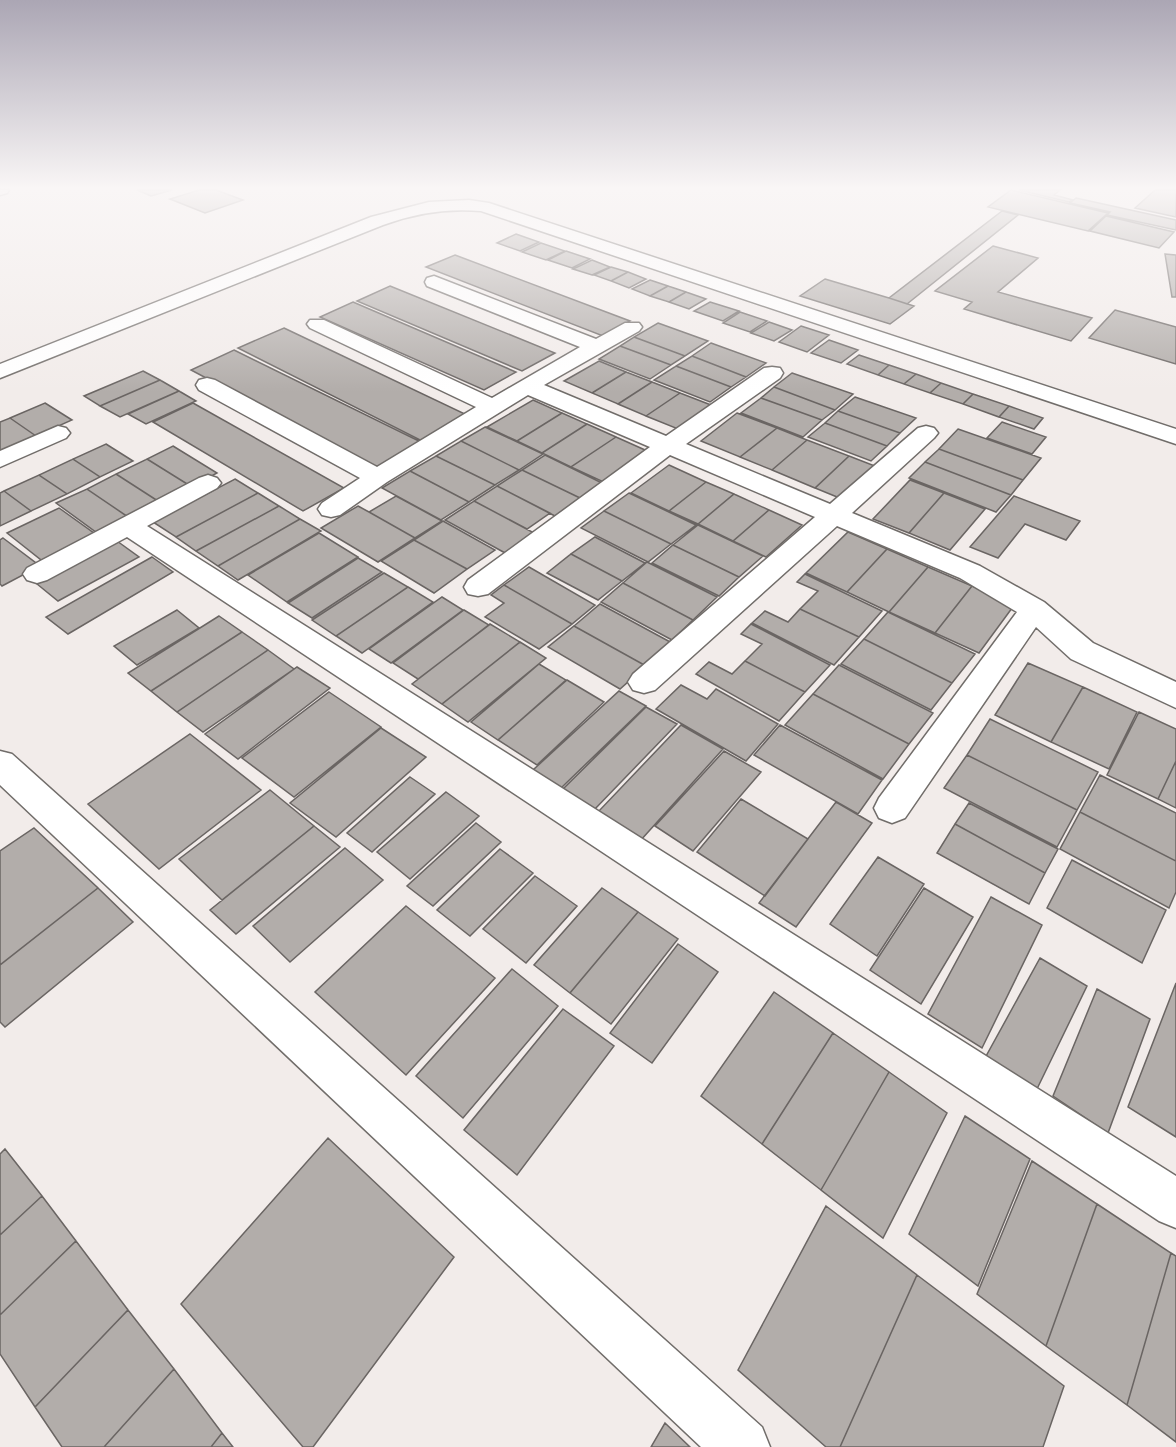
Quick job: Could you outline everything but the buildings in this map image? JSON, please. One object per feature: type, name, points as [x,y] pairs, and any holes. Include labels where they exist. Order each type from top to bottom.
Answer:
[{"type":"street","points":[[0,372],[286,258]]},
{"type":"street","points":[[637,258],[1176,437]]},
{"type":"street","points":[[434,282],[598,347]]},
{"type":"street","points":[[317,324],[494,407]]},
{"type":"street","points":[[331,509],[378,477],[527,386],[632,327]]},
{"type":"street","points":[[478,587],[668,446],[772,373]]},
{"type":"street","points":[[207,385],[378,477]]},
{"type":"street","points":[[527,386],[970,572],[1034,609],[1082,651],[1176,696]]},
{"type":"street","points":[[0,460],[58,433]]},
{"type":"street","points":[[644,682],[926,433]]},
{"type":"street","points":[[36,574],[208,483]]},
{"type":"street","points":[[128,526],[1176,1204]]},
{"type":"street","points":[[892,808],[1034,609]]},
{"type":"street","points":[[0,764],[742,1447]]}]
